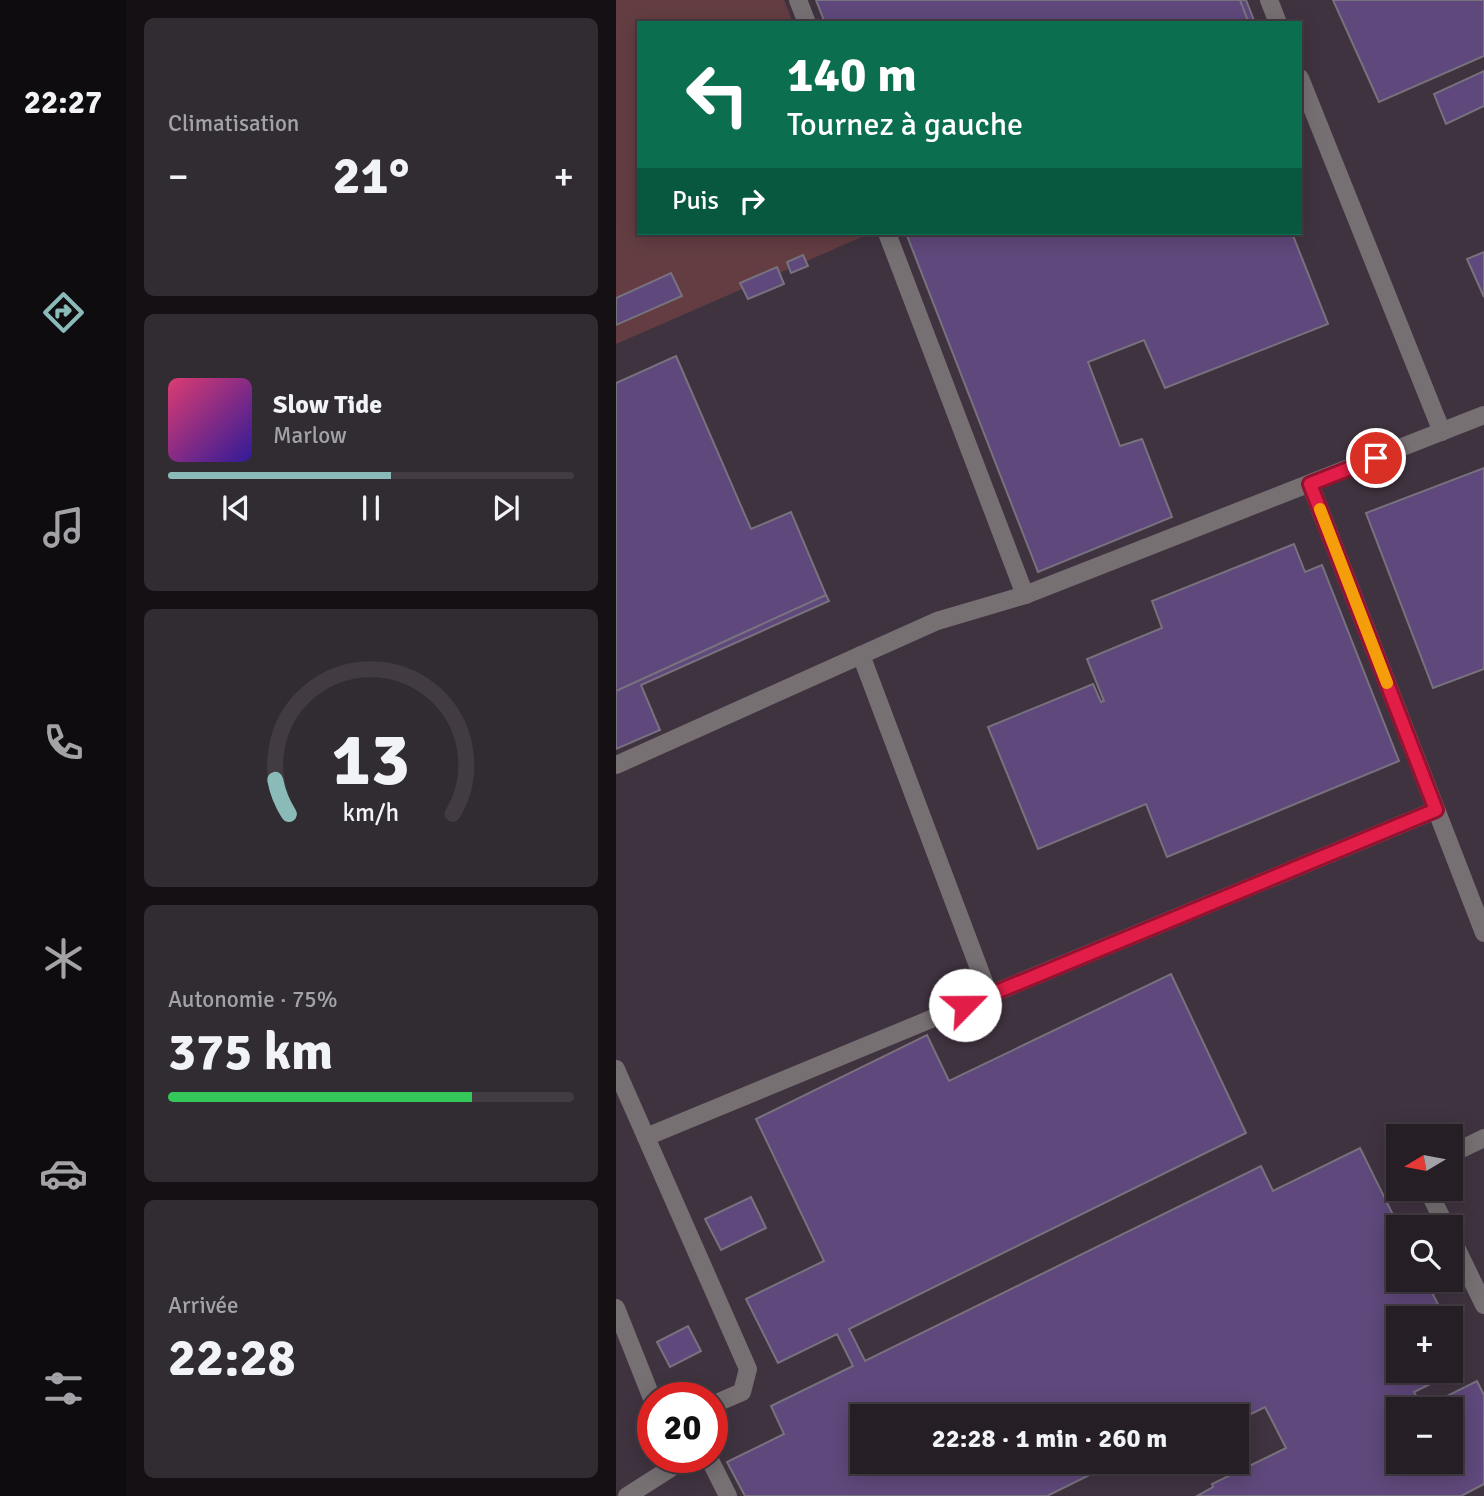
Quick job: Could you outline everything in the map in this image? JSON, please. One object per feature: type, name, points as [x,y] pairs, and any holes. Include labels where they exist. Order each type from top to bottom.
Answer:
[{"type":"street","points":[[798,0],[806,21]]},
{"type":"street","points":[[1269,0],[1277,21]]},
{"type":"street","points":[[1302,83],[1443,432]]},
{"type":"street","points":[[888,235],[1025,595]]},
{"type":"street","points":[[616,765],[937,621],[1025,595],[1484,415]]},
{"type":"street","points":[[1310,484],[1484,933]]},
{"type":"street","points":[[861,655],[989,995]]},
{"type":"street","points":[[646,1137],[1436,810]]},
{"type":"street","points":[[616,1069],[748,1369],[742,1392],[728,1398]]},
{"type":"street","points":[[1463,1148],[1484,1138]]},
{"type":"street","points":[[1463,1262],[1484,1305]]},
{"type":"street","points":[[616,1308],[645,1382]]},
{"type":"street","points":[[627,1496],[664,1473]]},
{"type":"street","points":[[716,1473],[728,1496]]},
{"type":"shaded area","points":[[616,0],[1484,0],[1484,1496],[616,1496]]},
{"type":"shaded area","points":[[616,0],[784,0],[792,21],[637,21],[637,235],[866,235],[616,344]]},
{"type":"building","points":[[816,0],[1240,0],[1248,21],[824,21]]},
{"type":"building","points":[[1240,0],[1246,0],[1254,21],[1248,21]]},
{"type":"building","points":[[1333,0],[1484,0],[1484,56],[1379,102]]},
{"type":"building","points":[[1484,71],[1484,106],[1446,124],[1434,94]]},
{"type":"building","points":[[907,235],[1293,235],[1328,324],[1165,388],[1144,340],[1088,362],[1120,446],[1142,439],[1172,517],[1038,572]]},
{"type":"building","points":[[1484,252],[1484,297],[1467,259]]},
{"type":"building","points":[[803,255],[808,266],[791,273],[787,262]]},
{"type":"building","points":[[777,267],[784,284],[748,299],[740,283]]},
{"type":"building","points":[[671,273],[682,296],[616,325],[616,298]]},
{"type":"building","points":[[676,356],[751,529],[791,512],[826,595],[616,691],[616,383]]},
{"type":"building","points":[[1484,468],[1484,669],[1433,688],[1366,513]]},
{"type":"building","points":[[1294,544],[1305,572],[1322,565],[1399,761],[1167,857],[1146,804],[1038,849],[988,727],[1093,684],[1101,702],[1104,701],[1087,659],[1162,628],[1152,601]]},
{"type":"building","points":[[826,595],[829,601],[641,685],[660,730],[616,749],[616,691]]},
{"type":"building","points":[[1171,974],[1246,1133],[849,1329],[865,1361],[1261,1166],[1273,1191],[1360,1148],[1393,1215],[1386,1215],[1386,1292],[1432,1292],[1439,1306],[1386,1306],[1386,1383],[1432,1383],[1414,1392],[1417,1397],[1386,1397],[1386,1474],[1463,1474],[1463,1397],[1445,1397],[1477,1381],[1484,1395],[1484,1484],[1461,1496],[1197,1496],[1213,1487],[1212,1484],[1233,1474],[1249,1474],[1249,1466],[1286,1448],[1265,1407],[1249,1415],[1249,1404],[850,1404],[850,1474],[1092,1474],[1047,1496],[745,1496],[728,1462],[784,1434],[771,1406],[853,1366],[837,1334],[778,1363],[746,1299],[824,1261],[756,1119],[927,1035],[949,1081]]},
{"type":"building","points":[[751,1197],[766,1228],[721,1250],[705,1219]]},
{"type":"building","points":[[688,1326],[701,1351],[670,1367],[657,1342]]},
{"type":"slow traffic","points":[[1320,509],[1387,683]]},
{"type":"route","points":[[965,1005],[1436,810],[1310,484],[1376,458]]}]
